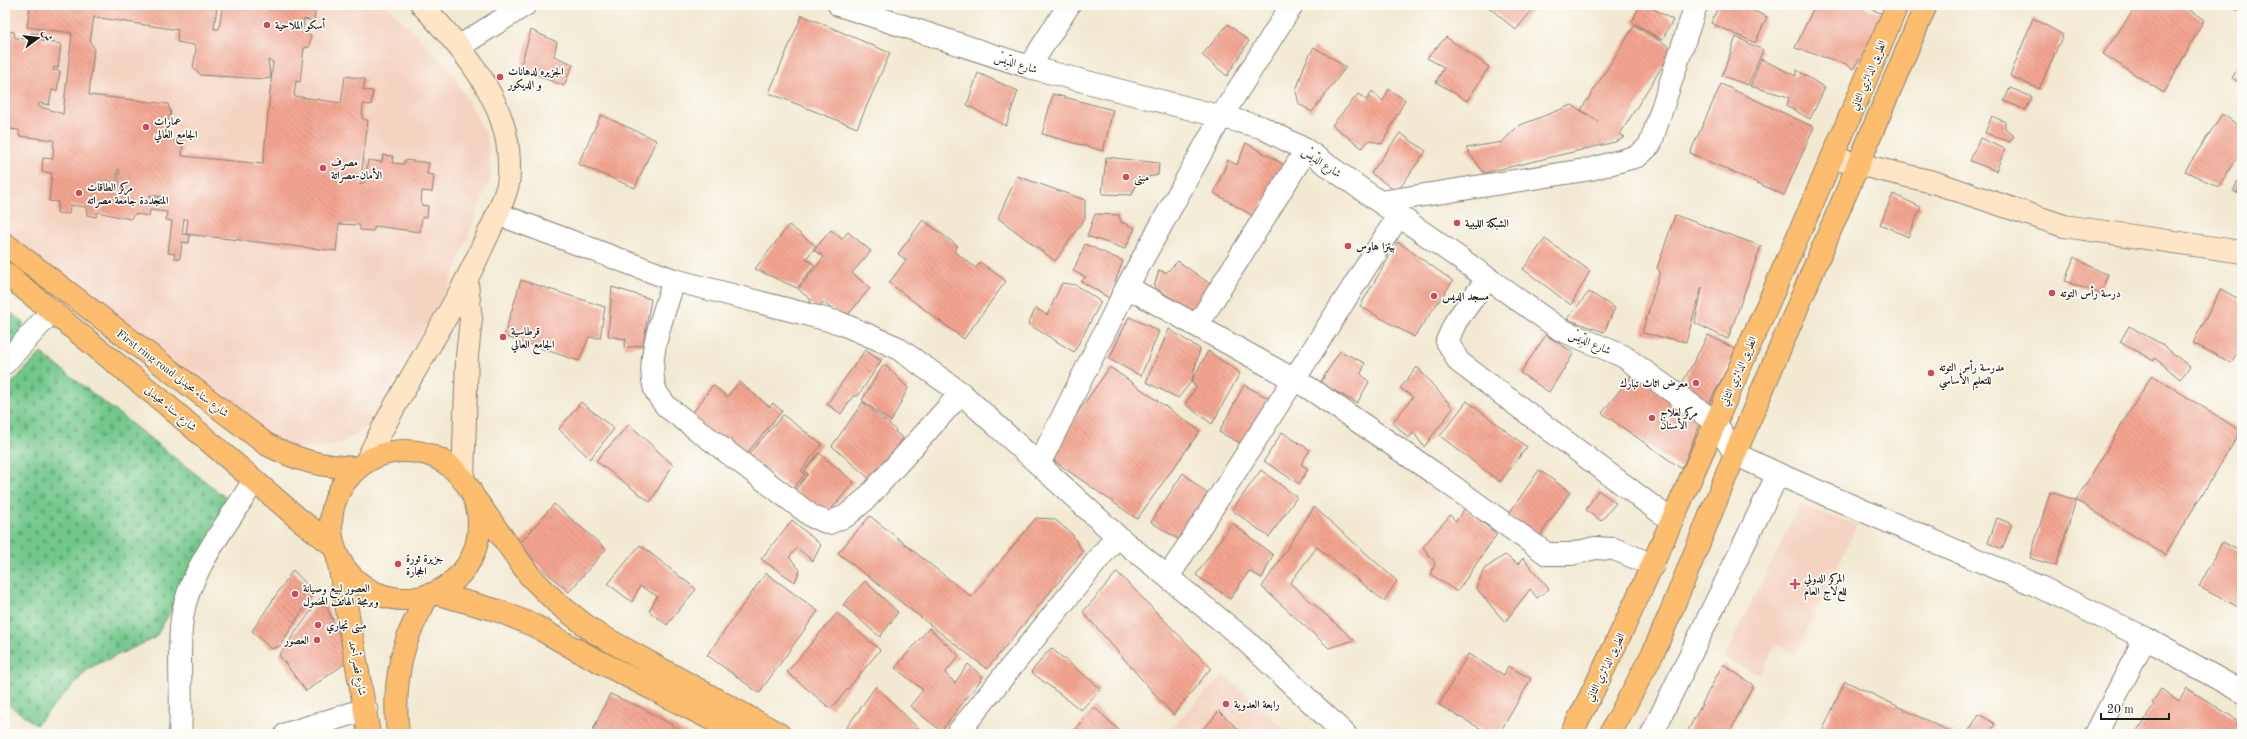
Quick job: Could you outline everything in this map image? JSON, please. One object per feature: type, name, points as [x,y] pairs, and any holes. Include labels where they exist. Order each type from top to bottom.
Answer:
[{"type":"main road","name":"الطريق الدائري الثاني","points":[[1571,734],[1603,674],[1653,565],[1832,158],[1897,5]]},
{"type":"main road","points":[[1610,734],[1654,651],[1735,454],[1926,5]]},
{"type":"main road","name":"First ring road شارع سناء محيدلى","points":[[5,244],[266,444],[293,458],[323,466],[362,464]]},
{"type":"main road","name":"شارع سناء محيدلى","points":[[5,273],[254,480],[335,550]]},
{"type":"main road","points":[[467,486],[478,518],[478,531],[471,556],[456,578],[431,594],[401,599],[375,592],[352,577],[335,550],[331,518],[334,504],[339,491],[362,464],[381,454],[396,451],[426,454],[447,464],[467,486],[530,576],[558,603],[594,632],[779,734]]},
{"type":"main road","name":"شارع قصر أحمد","points":[[335,550],[366,709],[369,734]]},
{"type":"main road","points":[[398,734],[396,721],[399,671],[408,637],[431,594]]},
{"type":"main road","points":[[431,594],[499,611],[535,626],[577,650],[740,734]]},
{"type":"street","points":[[362,464],[384,422],[466,283],[498,214],[508,183],[507,142],[495,102],[460,46],[422,5]]},
{"type":"street","points":[[460,46],[525,5]]},
{"type":"street","points":[[1028,68],[1069,5]]},
{"type":"street","points":[[1039,464],[1127,287],[1221,117],[1292,5]]},
{"type":"street","points":[[1380,202],[1591,169],[1638,156],[1650,145],[1696,5]]},
{"type":"street","name":"شارع الدِّيسْ","points":[[849,7],[1028,68],[1261,127],[1306,150],[1561,330],[1623,356],[1715,422],[1735,454]]},
{"type":"street","points":[[1197,326],[1306,150]]},
{"type":"street","points":[[1832,158],[1857,166],[1933,182],[2064,226],[2242,252]]},
{"type":"street","points":[[498,214],[674,280],[840,323],[896,347],[961,393],[1117,536],[1244,639],[1345,734]]},
{"type":"street","points":[[1168,577],[1399,215]]},
{"type":"street","points":[[1488,278],[1456,321],[1447,341],[1459,362],[1672,520]]},
{"type":"street","points":[[674,280],[653,354],[651,372],[655,391],[667,407],[818,519],[829,523],[846,516],[866,499],[961,393]]},
{"type":"street","points":[[466,283],[471,319],[467,356],[467,486]]},
{"type":"street","points":[[1127,287],[1309,388],[1427,468],[1547,554],[1571,554],[1595,548],[1614,549],[1653,565]]},
{"type":"street","points":[[5,364],[52,311]]},
{"type":"street","points":[[1735,454],[2040,587],[2146,638],[2242,692]]},
{"type":"street","points":[[1652,734],[1778,474]]},
{"type":"street","points":[[180,734],[182,618],[189,590],[209,552],[254,480]]},
{"type":"street","points":[[957,734],[1117,536]]},
{"type":"street","points":[[2096,734],[2146,638]]},
{"type":"street","points":[[286,734],[366,709]]},
{"type":"shaded area","points":[[5,5],[387,5],[452,73],[486,134],[491,177],[447,290],[370,425],[339,444],[304,449],[277,445],[5,235]]},
{"type":"shaded area","name":"المركز الدولي للعﻻج العام","points":[[1800,505],[1857,525],[1795,656],[1776,644],[1760,675],[1724,658]]},
{"type":"shaded area","name":"رابعة العدوية","points":[[1224,675],[1290,734],[1164,734]]},
{"type":"green space","points":[[5,308],[23,322],[23,341],[5,360]]},
{"type":"green space","points":[[41,353],[234,504],[155,638],[89,668],[36,725],[5,702],[5,390]]},
{"type":"building","points":[[30,5],[316,5],[314,21],[304,19],[302,33],[311,35],[309,47],[304,48],[300,82],[296,81],[294,96],[341,103],[345,76],[365,79],[363,90],[373,91],[371,105],[363,104],[362,118],[368,121],[360,185],[365,182],[368,160],[382,162],[383,155],[393,156],[392,163],[404,164],[405,160],[429,163],[427,174],[434,175],[432,192],[422,191],[421,205],[428,206],[427,217],[422,217],[420,232],[375,226],[373,231],[360,230],[360,225],[339,224],[336,251],[186,234],[188,219],[184,219],[182,234],[190,235],[189,243],[182,242],[180,259],[174,258],[175,254],[168,253],[172,221],[166,220],[167,212],[150,210],[149,216],[135,214],[130,219],[97,212],[96,217],[87,215],[86,207],[70,205],[69,214],[57,213],[58,202],[49,201],[52,173],[42,172],[43,158],[53,159],[54,140],[19,136],[19,130],[5,129],[5,75],[7,58],[5,57],[5,31],[14,32],[15,38],[29,39],[31,33],[43,34],[42,41],[61,44],[58,68],[54,67],[53,70],[60,71],[57,91],[52,90],[49,105],[39,103],[38,106],[63,114],[72,33],[27,27]],"holes":[[[217,7],[222,8],[219,29],[214,29]],[[94,17],[178,30],[177,42],[194,45],[196,50],[193,68],[201,75],[264,79],[271,78],[268,60],[273,62],[263,164],[182,156],[183,142],[169,140],[165,133],[171,113],[168,104],[89,95],[94,48],[90,42]],[[118,169],[120,169],[117,191],[103,187],[104,180],[116,182]],[[150,195],[167,197],[167,199],[149,197]]]},
{"type":"building","points":[[1486,5],[1536,5],[1516,30]]},
{"type":"building","points":[[1640,5],[1647,5],[1673,20],[1662,40],[1632,22]]},
{"type":"building","points":[[1719,5],[1741,5],[1767,17],[1755,43],[1711,23]]},
{"type":"building","points":[[1815,5],[1861,5],[1888,16],[1853,69],[1846,64],[1795,48]]},
{"type":"building","points":[[2137,5],[2183,5],[2204,20],[2164,93],[2103,54]]},
{"type":"building","points":[[2227,5],[2242,5],[2242,13]]},
{"type":"building","points":[[802,15],[890,53],[857,128],[769,93]]},
{"type":"building","points":[[2033,18],[2063,35],[2039,89],[2010,76]]},
{"type":"building","points":[[1228,24],[1249,41],[1227,76],[1202,55]]},
{"type":"building","points":[[1635,25],[1673,49],[1620,134],[1625,137],[1615,142],[1484,173],[1466,148],[1502,142],[1518,126],[1572,105],[1599,122],[1581,110]]},
{"type":"building","points":[[531,30],[557,42],[554,56],[573,64],[564,86],[520,68]]},
{"type":"building","points":[[1446,37],[1489,67],[1467,101],[1436,82],[1444,67],[1427,58]]},
{"type":"building","points":[[1736,37],[1763,50],[1748,85],[1722,76]]},
{"type":"building","points":[[1314,47],[1346,67],[1312,112],[1299,104],[1296,91],[1305,64]]},
{"type":"building","points":[[1761,59],[1796,76],[1797,70],[1825,88],[1810,119],[1787,106],[1789,97],[1750,86]]},
{"type":"building","points":[[2242,61],[2242,85],[2232,78]]},
{"type":"building","points":[[978,73],[1018,91],[1006,126],[967,105]]},
{"type":"building","points":[[1721,84],[1814,127],[1784,195],[1690,153]]},
{"type":"building","points":[[2010,88],[2032,97],[2026,110],[2004,101]]},
{"type":"building","points":[[1389,89],[1405,100],[1382,144],[1369,140],[1362,148],[1332,125],[1358,94],[1367,100],[1372,91],[1383,101]]},
{"type":"building","points":[[1053,94],[1113,110],[1103,151],[1042,134]]},
{"type":"building","points":[[2222,114],[2242,128],[2242,148],[2219,187],[2185,171]]},
{"type":"building","points":[[601,115],[656,140],[635,188],[578,164]]},
{"type":"building","points":[[1992,116],[2005,122],[2005,128],[2014,136],[2010,142],[1985,133]]},
{"type":"building","points":[[1400,133],[1426,151],[1397,192],[1371,173]]},
{"type":"building","points":[[1980,138],[2005,149],[1996,171],[1970,161]]},
{"type":"building","points":[[1246,143],[1287,166],[1255,217],[1214,193],[1228,160],[1237,165]]},
{"type":"building","name":"مبنى","points":[[1106,157],[1159,163],[1158,175],[1138,179],[1132,195],[1102,194]]},
{"type":"building","points":[[2242,173],[2242,195],[2233,191]]},
{"type":"building","points":[[1017,176],[1085,200],[1085,218],[1055,261],[998,218]]},
{"type":"building","points":[[1893,194],[1921,207],[1908,237],[1880,224]]},
{"type":"building","points":[[1095,214],[1119,215],[1121,222],[1135,228],[1125,249],[1087,236]]},
{"type":"building","points":[[1675,215],[1761,246],[1728,339],[1695,323],[1702,287],[1686,342],[1642,333],[1660,272],[1657,268]]},
{"type":"building","points":[[923,220],[958,246],[954,251],[976,268],[980,262],[1006,281],[964,339],[889,283],[906,260],[898,254]]},
{"type":"building","points":[[789,225],[816,246],[806,259],[815,265],[797,288],[755,269]]},
{"type":"building","points":[[831,230],[842,239],[848,232],[871,251],[852,273],[870,288],[844,320],[823,302],[818,309],[809,303],[811,300],[798,289],[824,257],[814,250]]},
{"type":"building","points":[[1545,239],[1590,271],[1571,305],[1523,269]]},
{"type":"building","points":[[1398,242],[1453,281],[1414,337],[1360,306]]},
{"type":"building","points":[[1085,244],[1123,261],[1109,298],[1081,281],[1086,277],[1073,271]]},
{"type":"building","points":[[2074,257],[2100,272],[2108,274],[2100,294],[2065,281]]},
{"type":"building","points":[[1178,261],[1213,286],[1194,312],[1154,287],[1159,270],[1166,273]]},
{"type":"building","points":[[521,280],[605,307],[600,338],[589,337],[579,361],[504,336]]},
{"type":"building","points":[[1062,283],[1076,285],[1101,302],[1074,352],[1028,324],[1036,308],[1047,315]]},
{"type":"building","points":[[612,287],[651,299],[643,345],[624,348],[626,339],[608,336]]},
{"type":"building","points":[[2221,289],[2242,301],[2242,344],[2231,363],[2193,343]]},
{"type":"building","points":[[1589,292],[1615,308],[1604,332],[1567,319]]},
{"type":"building","points":[[1129,317],[1159,331],[1141,376],[1109,359]]},
{"type":"building","points":[[2129,326],[2163,345],[2190,367],[2180,379],[2155,358],[2154,361],[2120,342]]},
{"type":"building","points":[[1169,329],[1200,349],[1191,382],[1178,398],[1146,382]]},
{"type":"building","points":[[1546,335],[1574,353],[1549,392],[1520,373]]},
{"type":"building","points":[[1708,335],[1737,350],[1706,409],[1677,393]]},
{"type":"building","points":[[865,350],[881,361],[858,396],[853,396],[841,414],[827,404]]},
{"type":"building","points":[[1208,351],[1240,373],[1212,424],[1185,404],[1196,387],[1191,382]]},
{"type":"building","points":[[1340,351],[1365,363],[1361,374],[1369,382],[1357,403],[1320,383]]},
{"type":"building","points":[[884,364],[908,388],[891,422],[862,400]]},
{"type":"building","points":[[1110,367],[1200,431],[1137,519],[1047,456]]},
{"type":"building","points":[[1417,367],[1453,408],[1424,447],[1414,433],[1408,438],[1393,422],[1413,397],[1400,388]]},
{"type":"building","name":"مركز لعلاج الأسنان","points":[[1634,372],[1700,423],[1682,469],[1602,413]]},
{"type":"building","points":[[2152,375],[2241,431],[2165,555],[2076,500]]},
{"type":"building","points":[[739,382],[770,407],[773,403],[782,411],[744,457],[689,418],[713,385],[727,397]]},
{"type":"building","points":[[1244,385],[1270,399],[1244,445],[1219,432]]},
{"type":"building","points":[[1467,401],[1527,447],[1500,482],[1440,436]]},
{"type":"building","points":[[581,402],[614,429],[590,459],[559,429]]},
{"type":"building","points":[[863,402],[896,430],[895,432],[903,438],[873,482],[832,446]]},
{"type":"building","points":[[783,415],[822,444],[801,471],[805,474],[793,489],[746,457]]},
{"type":"building","points":[[629,424],[673,465],[650,502],[596,461]]},
{"type":"building","points":[[1282,432],[1310,450],[1301,464],[1308,469],[1299,484],[1264,461]]},
{"type":"building","points":[[819,453],[854,482],[825,517],[795,490],[808,474],[804,471]]},
{"type":"building","points":[[1261,470],[1297,497],[1269,537],[1232,510]]},
{"type":"building","points":[[1539,470],[1570,492],[1539,537],[1508,515]]},
{"type":"building","points":[[1183,473],[1210,496],[1181,541],[1151,522]]},
{"type":"building","points":[[1598,490],[1616,503],[1601,521],[1586,510]]},
{"type":"building","points":[[2050,492],[2076,500],[2056,566],[2030,558]]},
{"type":"building","points":[[554,504],[606,549],[569,592],[517,547]]},
{"type":"building","points":[[1314,507],[1397,581],[1384,601],[1317,547],[1290,583],[1354,640],[1329,648],[1262,587]]},
{"type":"building","points":[[1465,508],[1497,534],[1457,592],[1431,574],[1435,563],[1423,547],[1450,515],[1456,521]]},
{"type":"building","points":[[870,516],[971,597],[1036,518],[1054,519],[1072,534],[1083,552],[987,669],[838,553]]},
{"type":"building","points":[[1997,518],[2012,524],[2002,549],[1988,543]]},
{"type":"building","points":[[792,520],[821,545],[813,561],[797,548],[789,557],[800,570],[795,582],[761,559]]},
{"type":"building","points":[[1232,523],[1273,555],[1262,578],[1249,571],[1230,599],[1196,575]]},
{"type":"building","points":[[2222,542],[2242,552],[2242,609],[2199,587]]},
{"type":"building","points":[[640,545],[696,589],[667,625],[649,611],[657,596],[640,586],[632,602],[608,584]]},
{"type":"building","points":[[1505,555],[1518,564],[1523,558],[1549,589],[1537,598],[1530,589],[1505,622],[1476,588],[1484,569]]},
{"type":"building","name":"مبنى تجاري","points":[[293,570],[314,592],[280,646],[271,649],[252,631]]},
{"type":"building","points":[[1117,572],[1211,668],[1173,715],[1083,612]]},
{"type":"building","points":[[766,573],[818,611],[759,693],[707,655]]},
{"type":"building","points":[[865,581],[898,612],[880,637],[843,605]]},
{"type":"building","name":"مبنى تجاري","points":[[322,596],[350,660],[306,691],[279,655]]},
{"type":"building","points":[[837,613],[880,650],[831,709],[787,672]]},
{"type":"building","points":[[929,628],[959,656],[945,673],[955,683],[968,664],[983,677],[941,731],[910,706],[923,690],[895,668]]},
{"type":"building","points":[[1051,648],[1101,689],[1081,710],[1031,672]]},
{"type":"building","points":[[1468,654],[1504,675],[1508,666],[1531,679],[1499,734],[1490,734],[1439,705]]},
{"type":"building","points":[[1723,664],[1753,685],[1729,734],[1686,734]]},
{"type":"building","points":[[1845,681],[1955,734],[1821,734]]},
{"type":"building","points":[[876,686],[924,734],[842,734]]},
{"type":"building","points":[[2187,688],[2242,723],[2236,734],[2136,734],[2154,705],[2152,703],[2161,689],[2179,701]]},
{"type":"building","points":[[610,694],[642,708],[688,734],[591,734]]},
{"type":"building","points":[[1094,707],[1120,731],[1117,734],[1072,734]]},
{"type":"building","name":"رابعة العدوية","points":[[1219,711],[1243,734],[1207,734],[1203,730]]},
{"type":"building","points":[[1979,714],[1995,724],[1989,734],[1967,734]]},
{"type":"place","name":"أسكو الملاحية","points":[[267,25]]},
{"type":"place","name":"الجزيره لدهانات و الديكور","points":[[500,77]]},
{"type":"place","name":"عمارات الجامع العالي","points":[[146,127]]},
{"type":"place","name":"مصرف الأمان-مصراتة","points":[[323,168]]},
{"type":"place","name":"مبنى","points":[[1126,177]]},
{"type":"place","name":"مركز الطاقات المتجددة جامعة مصراته","points":[[79,193]]},
{"type":"place","name":"الشبكة الليبية","points":[[1457,223]]},
{"type":"place","name":"بيتزا هاوس","points":[[1348,246]]},
{"type":"place","name":"درسة رأس التوته","points":[[2052,293]]},
{"type":"place","name":"مسجد الديس","points":[[1434,296]]},
{"type":"place","name":"قرطاسية الجامع العالي","points":[[503,337]]},
{"type":"place","name":"مدرسة رأس التوته للتعليم الأساسي","points":[[1931,373]]},
{"type":"place","name":"معرض اثاث تبارك","points":[[1696,383]]},
{"type":"place","name":"مركز لعلاج الأسنان","points":[[1652,418]]},
{"type":"place","name":"جزيرة ثورة الحجارة","points":[[398,564]]},
{"type":"place","name":"المركز الدولي للعﻻج العام","points":[[1795,584]]},
{"type":"place","name":"العصور لبيع وصيانة وبرمجة الهاتف المحمول","points":[[295,594]]},
{"type":"place","name":"مبنى تجاري","points":[[318,625]]},
{"type":"place","name":"العصور","points":[[317,640]]},
{"type":"place","name":"رابعة العدوية","points":[[1226,704]]}]
